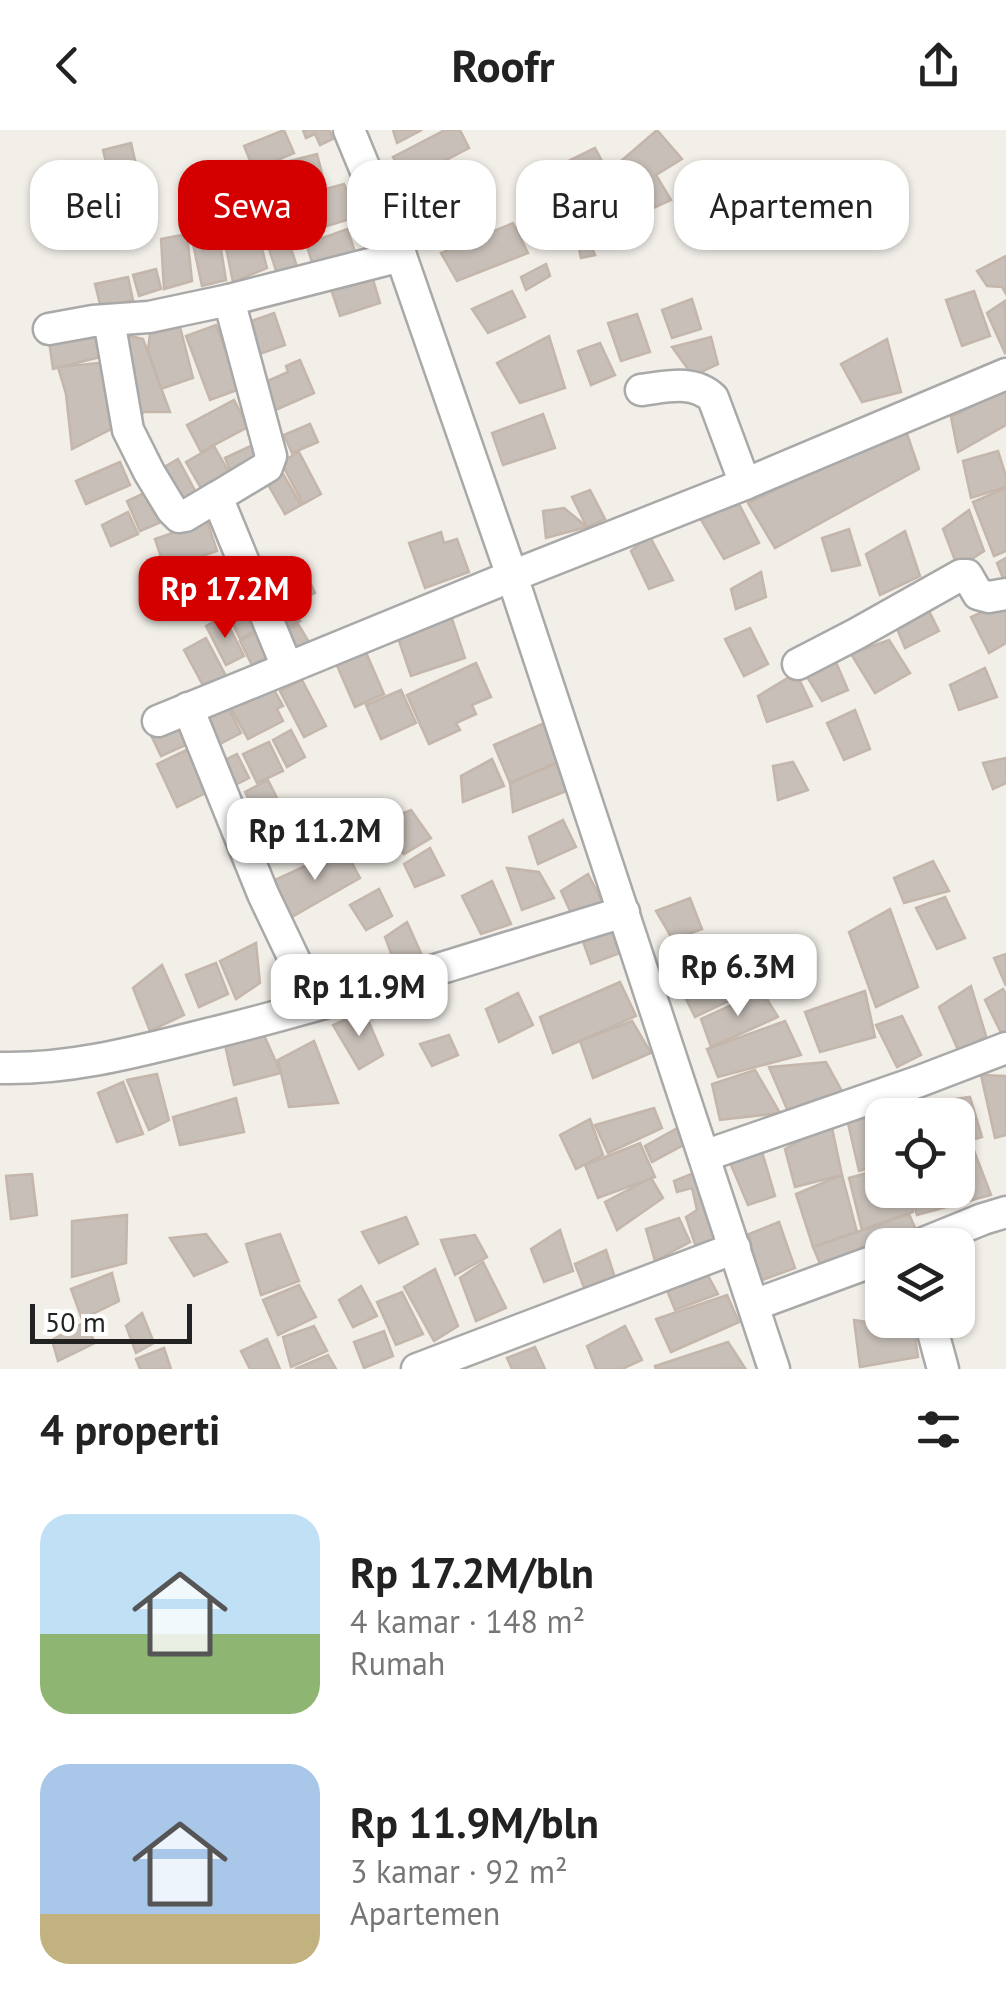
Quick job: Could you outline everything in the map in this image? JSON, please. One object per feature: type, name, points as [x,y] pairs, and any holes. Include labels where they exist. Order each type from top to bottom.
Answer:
[{"type":"street","points":[[349,130],[402,256],[512,576],[774,1369]]},
{"type":"street","points":[[50,329],[149,318],[402,256]]},
{"type":"street","points":[[109,320],[128,430],[179,517],[267,467],[272,456],[230,300]]},
{"type":"street","points":[[158,721],[1006,374]]},
{"type":"street","points":[[641,390],[695,386],[705,390],[713,398],[745,484]]},
{"type":"street","points":[[216,497],[287,667]]},
{"type":"street","points":[[798,664],[961,575],[971,578],[978,594],[1006,594]]},
{"type":"street","points":[[188,708],[264,894],[316,1005]]},
{"type":"street","points":[[0,1068],[58,1066],[133,1053],[316,1005],[624,912]]},
{"type":"street","points":[[704,1156],[1006,1048]]},
{"type":"street","points":[[961,1228],[1006,1212]]},
{"type":"street","points":[[416,1369],[735,1248]]},
{"type":"street","points":[[754,1305],[865,1264]]},
{"type":"street","points":[[934,1338],[943,1369]]},
{"type":"building","points":[[284,130],[294,153],[278,160],[250,160],[244,146]]},
{"type":"building","points":[[303,130],[329,130],[333,139],[320,145],[315,134],[306,138]]},
{"type":"building","points":[[393,130],[422,130],[397,143]]},
{"type":"building","points":[[445,130],[460,130],[469,148],[446,160],[393,157]]},
{"type":"building","points":[[657,130],[682,159],[674,160],[674,164],[656,175],[671,200],[654,208],[654,160],[622,160]]},
{"type":"building","points":[[131,143],[135,160],[105,160],[103,150]]},
{"type":"building","points":[[595,148],[601,160],[570,160]]},
{"type":"building","points":[[317,154],[319,160],[294,160]]},
{"type":"building","points":[[344,184],[347,220],[327,226],[327,189]]},
{"type":"building","points":[[513,223],[516,250],[528,253],[457,281],[441,253],[496,250],[496,230]]},
{"type":"building","points":[[347,229],[347,250],[354,250],[357,257],[315,271],[308,250],[327,250],[327,236]]},
{"type":"building","points":[[178,236],[178,250],[189,250],[192,281],[164,289],[161,239]]},
{"type":"building","points":[[194,250],[221,250],[226,280],[202,286]]},
{"type":"building","points":[[226,250],[262,250],[267,268],[233,282]]},
{"type":"building","points":[[269,250],[292,250],[299,273],[279,280]]},
{"type":"building","points":[[579,250],[593,250],[595,255],[581,258]]},
{"type":"building","points":[[1006,256],[1006,294],[1002,287],[987,286],[977,271]]},
{"type":"building","points":[[546,264],[550,276],[526,290],[521,277]]},
{"type":"building","points":[[156,269],[161,289],[139,296],[133,275]]},
{"type":"building","points":[[372,276],[380,303],[340,316],[331,289]]},
{"type":"building","points":[[128,277],[133,300],[101,308],[95,284]]},
{"type":"building","points":[[512,291],[525,317],[488,333],[472,309]]},
{"type":"building","points":[[974,291],[990,336],[962,346],[946,300]]},
{"type":"building","points":[[692,299],[701,329],[672,338],[662,310]]},
{"type":"building","points":[[1005,301],[1006,352],[1005,353],[987,313]]},
{"type":"building","points":[[274,313],[285,345],[257,355],[246,323]]},
{"type":"building","points":[[637,314],[650,352],[621,361],[608,323]]},
{"type":"building","points":[[103,325],[108,355],[53,369],[48,334]]},
{"type":"building","points":[[216,325],[240,389],[210,400],[186,336]]},
{"type":"building","points":[[180,327],[193,378],[161,389],[148,350],[150,334]]},
{"type":"building","points":[[549,336],[565,388],[520,403],[497,363]]},
{"type":"building","points":[[711,337],[718,364],[693,376],[672,347]]},
{"type":"building","points":[[117,338],[143,339],[170,412],[144,412],[133,423]]},
{"type":"building","points":[[887,339],[901,392],[862,402],[841,364]]},
{"type":"building","points":[[600,343],[615,375],[591,385],[578,351]]},
{"type":"building","points":[[300,360],[314,393],[273,411],[261,384],[288,372],[286,366]]},
{"type":"building","points":[[108,362],[121,424],[72,449],[66,394],[58,367]]},
{"type":"building","points":[[1006,389],[1006,425],[958,452],[951,417]]},
{"type":"building","points":[[234,400],[248,427],[201,452],[187,425]]},
{"type":"building","points":[[543,414],[555,448],[503,465],[492,433]]},
{"type":"building","points":[[310,424],[318,442],[292,453],[284,435]]},
{"type":"building","points":[[905,428],[919,469],[775,548],[748,503]]},
{"type":"building","points":[[253,445],[262,464],[233,477],[225,458]]},
{"type":"building","points":[[214,446],[230,474],[202,490],[186,462]]},
{"type":"building","points":[[998,451],[1006,487],[971,498],[963,461]]},
{"type":"building","points":[[299,452],[321,494],[303,504],[281,462]]},
{"type":"building","points":[[178,459],[198,496],[178,508],[156,472]]},
{"type":"building","points":[[120,462],[130,485],[86,504],[76,481]]},
{"type":"building","points":[[279,467],[301,505],[285,514],[263,476]]},
{"type":"building","points":[[155,488],[168,519],[140,531],[127,501]]},
{"type":"building","points":[[1006,488],[1006,551],[994,556],[973,502]]},
{"type":"building","points":[[590,490],[605,519],[587,527],[572,497]]},
{"type":"building","points":[[739,504],[759,543],[724,559],[700,518]]},
{"type":"building","points":[[564,508],[587,527],[546,538],[543,511]]},
{"type":"building","points":[[969,510],[984,551],[958,568],[943,529]]},
{"type":"building","points":[[128,512],[138,534],[111,546],[102,525]]},
{"type":"building","points":[[207,521],[217,551],[165,569],[155,539]]},
{"type":"building","points":[[849,529],[860,565],[832,571],[822,538]]},
{"type":"building","points":[[905,531],[920,576],[880,595],[866,554]]},
{"type":"building","points":[[441,532],[444,543],[457,539],[469,572],[425,588],[409,543]]},
{"type":"building","points":[[649,535],[673,580],[649,589],[631,551]]},
{"type":"building","points":[[1006,558],[1006,586],[997,563]]},
{"type":"building","points":[[304,570],[315,593],[294,603],[283,581]]},
{"type":"building","points":[[761,572],[766,597],[736,609],[731,589]]},
{"type":"building","points":[[240,580],[246,599],[219,608],[212,589]]},
{"type":"building","points":[[924,601],[939,631],[905,648],[896,626]]},
{"type":"building","points":[[290,602],[300,621],[279,632],[269,613]]},
{"type":"building","points":[[1003,602],[1006,643],[989,653],[971,617]]},
{"type":"building","points":[[258,609],[266,625],[240,639],[232,622]]},
{"type":"building","points":[[224,616],[244,656],[226,665],[206,626]]},
{"type":"building","points":[[451,616],[465,658],[411,676],[397,635]]},
{"type":"building","points":[[298,624],[312,647],[292,660],[278,636]]},
{"type":"building","points":[[750,628],[768,664],[744,676],[725,639]]},
{"type":"building","points":[[263,629],[276,653],[252,665],[240,641]]},
{"type":"building","points":[[206,638],[227,678],[205,689],[184,650]]},
{"type":"building","points":[[889,640],[910,673],[875,693],[851,654]]},
{"type":"building","points":[[364,648],[384,694],[355,707],[335,661]]},
{"type":"building","points":[[832,653],[848,690],[822,701],[801,667]]},
{"type":"building","points":[[476,663],[491,697],[472,705],[476,714],[456,723],[460,730],[429,744],[407,695]]},
{"type":"building","points":[[985,668],[997,697],[959,710],[950,685]]},
{"type":"building","points":[[796,673],[812,706],[767,722],[758,696]]},
{"type":"building","points":[[302,680],[326,726],[304,737],[280,691]]},
{"type":"building","points":[[269,681],[283,706],[277,709],[283,721],[248,739],[228,703]]},
{"type":"building","points":[[401,690],[416,723],[381,739],[366,705]]},
{"type":"building","points":[[227,705],[241,733],[216,746],[201,718]]},
{"type":"building","points":[[855,710],[870,749],[844,760],[827,723]]},
{"type":"building","points":[[179,719],[190,743],[161,756],[150,733]]},
{"type":"building","points":[[549,721],[561,761],[510,783],[494,745]]},
{"type":"building","points":[[291,730],[305,757],[287,767],[273,740]]},
{"type":"building","points":[[269,742],[283,771],[257,783],[243,754]]},
{"type":"building","points":[[195,746],[216,788],[177,807],[157,764]]},
{"type":"building","points":[[237,754],[249,778],[229,788],[217,764]]},
{"type":"building","points":[[1006,758],[1006,783],[993,789],[983,763]]},
{"type":"building","points":[[492,759],[504,786],[463,802],[461,776]]},
{"type":"building","points":[[561,761],[569,790],[513,812],[510,783]]},
{"type":"building","points":[[793,762],[808,790],[778,800],[773,766]]},
{"type":"building","points":[[268,780],[284,812],[262,824],[245,792]]},
{"type":"building","points":[[411,810],[431,838],[404,854],[379,823]]},
{"type":"building","points":[[563,820],[576,847],[538,864],[529,837]]},
{"type":"building","points":[[344,848],[360,878],[283,922],[275,880]]},
{"type":"building","points":[[430,848],[444,875],[415,887],[404,864]]},
{"type":"building","points":[[933,861],[949,891],[904,903],[894,878]]},
{"type":"building","points":[[507,868],[539,872],[554,898],[522,910]]},
{"type":"building","points":[[588,874],[607,911],[575,922],[561,891]]},
{"type":"building","points":[[492,881],[511,924],[481,934],[462,896]]},
{"type":"building","points":[[379,889],[392,916],[366,930],[350,905]]},
{"type":"building","points":[[945,897],[965,938],[937,949],[916,908]]},
{"type":"building","points":[[690,898],[702,929],[673,940],[656,911]]},
{"type":"building","points":[[890,909],[918,987],[876,1007],[849,932]]},
{"type":"building","points":[[407,922],[424,960],[398,972],[385,937]]},
{"type":"building","points":[[610,925],[620,953],[591,964],[581,936]]},
{"type":"building","points":[[256,943],[260,983],[236,999],[220,961]]},
{"type":"building","points":[[1006,954],[1006,986],[994,958]]},
{"type":"building","points":[[216,963],[228,994],[199,1007],[186,975]]},
{"type":"building","points":[[162,965],[184,1015],[150,1031],[133,988]]},
{"type":"building","points":[[747,967],[758,987],[695,1017],[684,995]]},
{"type":"building","points":[[620,982],[636,1016],[553,1053],[540,1017]]},
{"type":"building","points":[[971,986],[986,1036],[959,1052],[939,1007]]},
{"type":"building","points":[[1003,989],[1006,1035],[1003,1037],[985,1000]]},
{"type":"building","points":[[762,991],[778,1017],[711,1047],[701,1019]]},
{"type":"building","points":[[865,991],[875,1037],[820,1052],[805,1012]]},
{"type":"building","points":[[518,993],[533,1025],[499,1042],[486,1009]]},
{"type":"building","points":[[364,1011],[383,1055],[359,1069],[333,1025]]},
{"type":"building","points":[[902,1016],[921,1055],[897,1067],[876,1025]]},
{"type":"building","points":[[632,1021],[651,1053],[593,1078],[580,1041]]},
{"type":"building","points":[[785,1021],[801,1055],[718,1077],[707,1049]]},
{"type":"building","points":[[262,1031],[281,1073],[234,1085],[225,1045]]},
{"type":"building","points":[[449,1035],[458,1055],[432,1066],[420,1044]]},
{"type":"building","points":[[314,1041],[338,1103],[289,1107],[278,1060]]},
{"type":"building","points":[[826,1062],[843,1093],[790,1116],[769,1067]]},
{"type":"building","points":[[755,1070],[780,1113],[720,1120],[712,1084]]},
{"type":"building","points":[[157,1074],[169,1120],[149,1130],[127,1080]]},
{"type":"building","points":[[981,1075],[1006,1076],[1006,1135],[995,1138]]},
{"type":"building","points":[[123,1082],[143,1134],[117,1142],[98,1093]]},
{"type":"building","points":[[236,1098],[244,1132],[180,1145],[173,1117]]},
{"type":"building","points":[[654,1108],[662,1128],[608,1153],[595,1125]]},
{"type":"building","points":[[975,1114],[982,1137],[975,1139]]},
{"type":"building","points":[[865,1117],[865,1169],[859,1171],[848,1123]]},
{"type":"building","points":[[590,1119],[603,1155],[576,1169],[560,1135]]},
{"type":"building","points":[[831,1123],[842,1175],[795,1187],[785,1149]]},
{"type":"building","points":[[683,1125],[687,1143],[652,1162],[645,1146]]},
{"type":"building","points":[[640,1143],[655,1177],[598,1198],[585,1165]]},
{"type":"building","points":[[760,1145],[775,1196],[748,1205],[729,1160]]},
{"type":"building","points":[[975,1153],[991,1195],[975,1199]]},
{"type":"building","points":[[694,1173],[716,1246],[698,1253],[686,1217],[697,1210],[692,1188],[677,1192],[674,1181]]},
{"type":"building","points":[[32,1174],[37,1215],[11,1219],[6,1176]]},
{"type":"building","points":[[865,1174],[865,1208],[912,1208],[913,1212],[862,1230],[849,1178]]},
{"type":"building","points":[[842,1175],[857,1232],[813,1247],[796,1194]]},
{"type":"building","points":[[651,1178],[663,1198],[617,1230],[605,1202]]},
{"type":"building","points":[[915,1208],[943,1208],[917,1215]]},
{"type":"building","points":[[909,1214],[915,1228],[868,1228]]},
{"type":"building","points":[[127,1215],[126,1263],[72,1277],[72,1221]]},
{"type":"building","points":[[406,1217],[418,1244],[379,1263],[362,1232]]},
{"type":"building","points":[[679,1218],[690,1242],[655,1261],[646,1229]]},
{"type":"building","points":[[779,1222],[795,1268],[757,1282],[749,1234]]},
{"type":"building","points":[[865,1229],[865,1255],[826,1278],[813,1247]]},
{"type":"building","points":[[560,1230],[573,1271],[544,1282],[531,1249]]},
{"type":"building","points":[[206,1234],[227,1262],[194,1276],[170,1238]]},
{"type":"building","points":[[280,1234],[299,1281],[261,1295],[246,1244]]},
{"type":"building","points":[[475,1235],[487,1257],[455,1275],[441,1240]]},
{"type":"building","points":[[606,1250],[617,1284],[588,1298],[575,1264]]},
{"type":"building","points":[[483,1262],[506,1308],[476,1321],[460,1278]]},
{"type":"building","points":[[435,1269],[458,1326],[434,1341],[404,1287]]},
{"type":"building","points":[[706,1272],[718,1294],[675,1310],[666,1288]]},
{"type":"building","points":[[112,1273],[119,1301],[82,1319],[71,1289]]},
{"type":"building","points":[[299,1285],[316,1317],[278,1335],[263,1300]]},
{"type":"building","points":[[361,1286],[377,1316],[353,1327],[339,1300]]},
{"type":"building","points":[[402,1292],[423,1334],[396,1345],[377,1302]]},
{"type":"building","points":[[727,1295],[739,1322],[671,1352],[656,1319]]},
{"type":"building","points":[[142,1313],[154,1343],[136,1353],[126,1326]]},
{"type":"building","points":[[854,1320],[865,1322],[865,1338],[915,1338],[918,1357],[860,1367]]},
{"type":"building","points":[[85,1322],[95,1343],[58,1361],[52,1340]]},
{"type":"building","points":[[314,1326],[327,1351],[291,1367],[283,1337]]},
{"type":"building","points":[[625,1326],[642,1360],[622,1369],[596,1369],[587,1346]]},
{"type":"building","points":[[384,1331],[393,1356],[364,1368],[354,1342]]},
{"type":"building","points":[[267,1339],[280,1369],[250,1369],[241,1351]]},
{"type":"building","points":[[728,1342],[745,1368],[656,1369],[655,1366]]},
{"type":"building","points":[[535,1347],[545,1369],[512,1369],[507,1358]]},
{"type":"building","points":[[164,1348],[171,1369],[140,1369],[136,1359]]},
{"type":"building","points":[[328,1355],[336,1369],[295,1369]]}]
